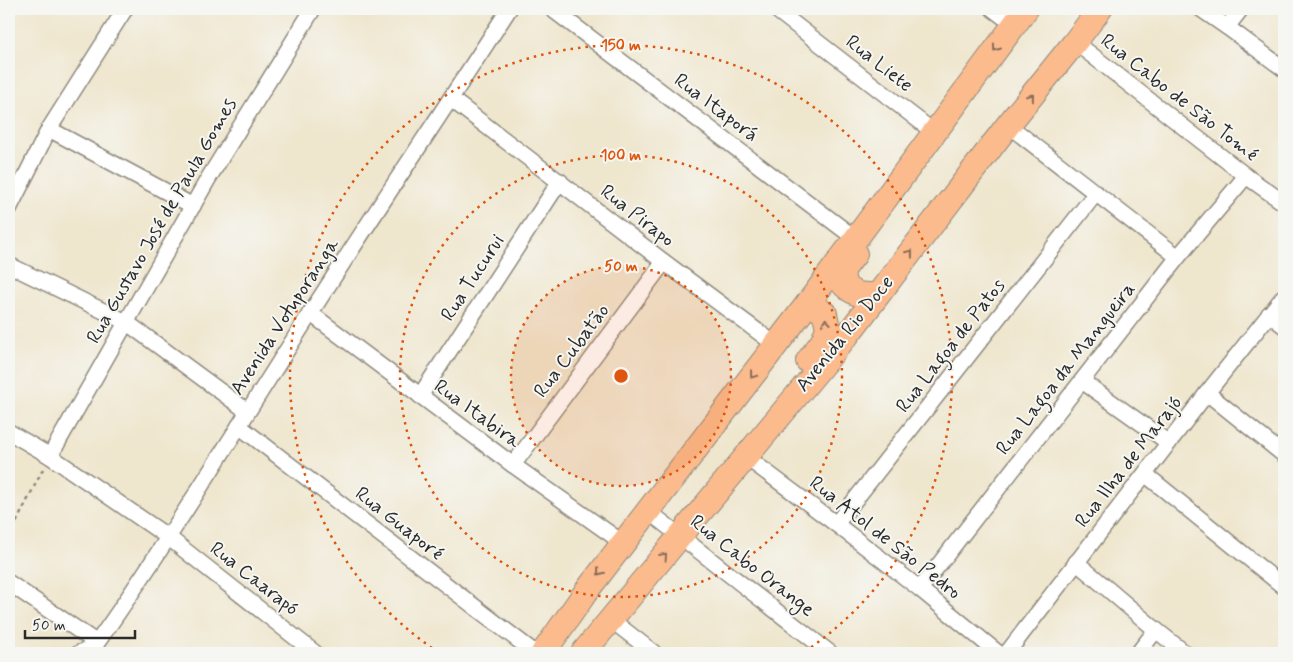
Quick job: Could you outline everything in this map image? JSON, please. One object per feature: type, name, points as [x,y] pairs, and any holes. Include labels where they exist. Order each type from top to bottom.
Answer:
[{"type":"main road","name":"Avenida Rio Doce","points":[[583,653],[848,334],[1008,125],[1100,9]]},
{"type":"main road","points":[[543,653],[588,588],[809,302],[1020,17]]},
{"type":"main road","points":[[878,295],[853,293],[844,285],[842,271],[916,171],[930,140]]},
{"type":"main road","points":[[762,437],[764,416],[826,335],[828,328],[825,314],[809,302]]},
{"type":"street","points":[[9,208],[49,129],[125,9]]},
{"type":"street","name":"Rua Gustavo José de Paula Gomes","points":[[50,456],[193,206],[313,9]]},
{"type":"street","name":"Avenida Votuporanga","points":[[98,648],[310,313],[509,9]]},
{"type":"street","name":"Rua Itaporá","points":[[552,9],[856,239]]},
{"type":"street","name":"Rua Liete","points":[[775,9],[930,140]]},
{"type":"street","points":[[992,9],[1020,17]]},
{"type":"street","points":[[1200,9],[1228,27],[1284,70]]},
{"type":"street","points":[[1228,27],[1242,9]]},
{"type":"street","name":"Rua Cabo de São Tomé","points":[[1075,42],[1246,176],[1284,203]]},
{"type":"street","name":"Rua Pirapo","points":[[451,99],[776,345]]},
{"type":"street","points":[[1008,125],[1178,257]]},
{"type":"street","points":[[49,129],[193,206]]},
{"type":"street","name":"Rua Lagoa da Mangueira","points":[[920,589],[1178,257],[1246,176]]},
{"type":"street","name":"Rua Tucurui","points":[[420,396],[560,181]]},
{"type":"street","name":"Rua Lagoa de Patos","points":[[836,524],[1096,192]]},
{"type":"street","name":"Rua Cubatão","points":[[512,464],[664,262]]},
{"type":"street","points":[[9,265],[126,322],[247,411]]},
{"type":"street","name":"Rua Ilha de Marajó","points":[[1007,653],[1168,443],[1284,296]]},
{"type":"street","name":"Rua Itabira","points":[[310,313],[512,464],[623,543]]},
{"type":"street","points":[[1269,314],[1284,326]]},
{"type":"street","points":[[1082,381],[1168,443]]},
{"type":"street","points":[[1207,393],[1284,455]]},
{"type":"street","name":"Rua Guaporé","points":[[239,426],[535,653]]},
{"type":"street","name":"Rua Caarapó","points":[[9,432],[50,456],[168,537],[315,653]]},
{"type":"street","name":"Rua Atol de São Pedro","points":[[746,457],[920,589],[998,653]]},
{"type":"street","points":[[1145,474],[1284,587]]},
{"type":"street","name":"Rua Cabo Orange","points":[[648,511],[830,653]]},
{"type":"street","points":[[1076,562],[1185,653]]},
{"type":"street","points":[[9,583],[98,648]]},
{"type":"street","points":[[610,619],[654,653]]},
{"type":"street","points":[[1138,653],[1156,630]]},
{"type":"street","points":[[79,653],[98,648]]},
{"type":"path","points":[[9,537],[50,456]]}]
